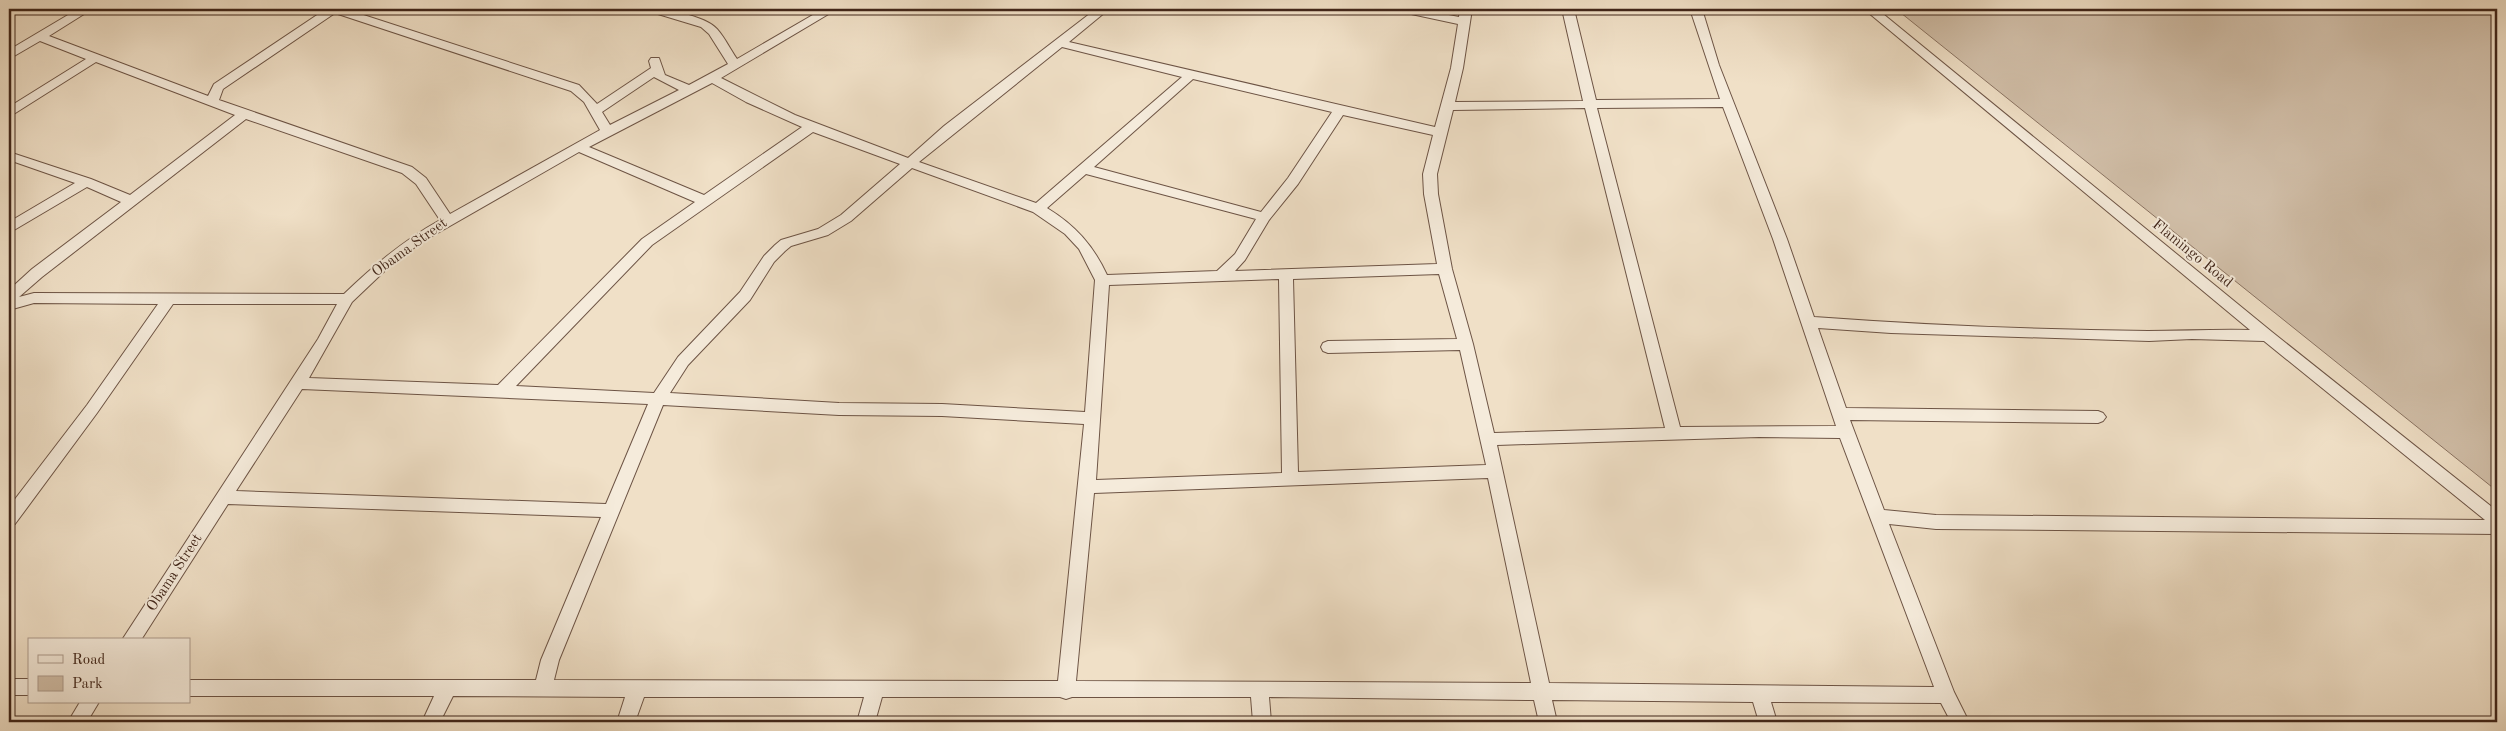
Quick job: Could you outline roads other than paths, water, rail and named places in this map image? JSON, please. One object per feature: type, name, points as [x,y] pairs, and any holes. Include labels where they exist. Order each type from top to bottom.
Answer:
[{"type":"street","points":[[10,54],[86,9]]},
{"type":"street","points":[[212,101],[218,87],[334,9],[575,88],[584,93],[608,132]]},
{"type":"street","points":[[652,9],[706,25],[713,32],[734,64]]},
{"type":"street","name":"Obama Street","points":[[132,638],[226,497],[324,342],[347,299],[387,261],[448,220],[578,147],[712,78],[831,9]]},
{"type":"street","points":[[543,687],[550,660],[658,399],[683,361],[745,296],[769,259],[780,248],[786,243],[823,232],[846,218],[988,98],[1103,9]]},
{"type":"street","points":[[1402,9],[1464,15],[1457,68],[1442,133],[1430,174],[1431,194],[1446,268],[1488,439],[1548,722]]},
{"type":"street","points":[[1568,9],[1608,181],[1646,318],[1674,434]]},
{"type":"street","points":[[1696,9],[1727,103],[1780,239],[1846,432],[1880,516],[1946,695],[1960,722]]},
{"type":"street","name":"Flamingo Road","points":[[1870,9],[2266,336],[2497,520]]},
{"type":"street","points":[[40,37],[244,114],[407,170],[420,178],[428,187],[436,207],[448,220]]},
{"type":"street","points":[[1059,43],[1442,133]]},
{"type":"street","points":[[9,113],[94,58]]},
{"type":"street","points":[[596,110],[656,64],[660,77],[665,81],[688,89]]},
{"type":"street","points":[[1038,209],[1190,75]]},
{"type":"street","points":[[712,78],[752,102],[811,127],[1038,209],[1062,223],[1080,239],[1092,255],[1102,280],[1087,487],[1066,691]]},
{"type":"street","points":[[1448,106],[1727,103]]},
{"type":"street","points":[[1222,275],[1240,256],[1264,217],[1293,181],[1339,110]]},
{"type":"street","points":[[9,298],[37,273],[129,200],[244,114]]},
{"type":"street","points":[[502,391],[647,242],[811,127]]},
{"type":"street","points":[[578,147],[705,201]]},
{"type":"street","points":[[9,156],[86,182],[129,200]]},
{"type":"street","points":[[1084,168],[1264,217]]},
{"type":"street","points":[[9,228],[86,182]]},
{"type":"street","points":[[1102,280],[1446,268]]},
{"type":"street","points":[[1286,275],[1290,479]]},
{"type":"street","points":[[9,519],[92,409],[170,297]]},
{"type":"street","points":[[9,305],[34,298],[347,299]]},
{"type":"street","points":[[1809,322],[1891,328],[2149,336],[2192,334],[2266,336]]},
{"type":"street","points":[[1328,347],[1466,344]]},
{"type":"street","points":[[298,383],[1091,418]]},
{"type":"street","points":[[1840,414],[2098,417]]},
{"type":"street","points":[[1488,439],[1759,431],[1846,432]]},
{"type":"street","points":[[1087,487],[1494,471]]},
{"type":"street","points":[[226,497],[612,512]]},
{"type":"street","points":[[1880,516],[1936,522],[2497,527]]},
{"type":"street","points":[[9,687],[28,687]]},
{"type":"street","points":[[190,688],[876,688],[1066,691],[1259,690],[1946,695]]},
{"type":"street","points":[[866,722],[876,688]]},
{"type":"street","points":[[431,722],[446,689]]},
{"type":"street","points":[[626,722],[637,689]]},
{"type":"street","points":[[1259,690],[1262,722]]},
{"type":"street","points":[[1759,693],[1768,722]]},
{"type":"street","points":[[77,722],[89,704]]}]
